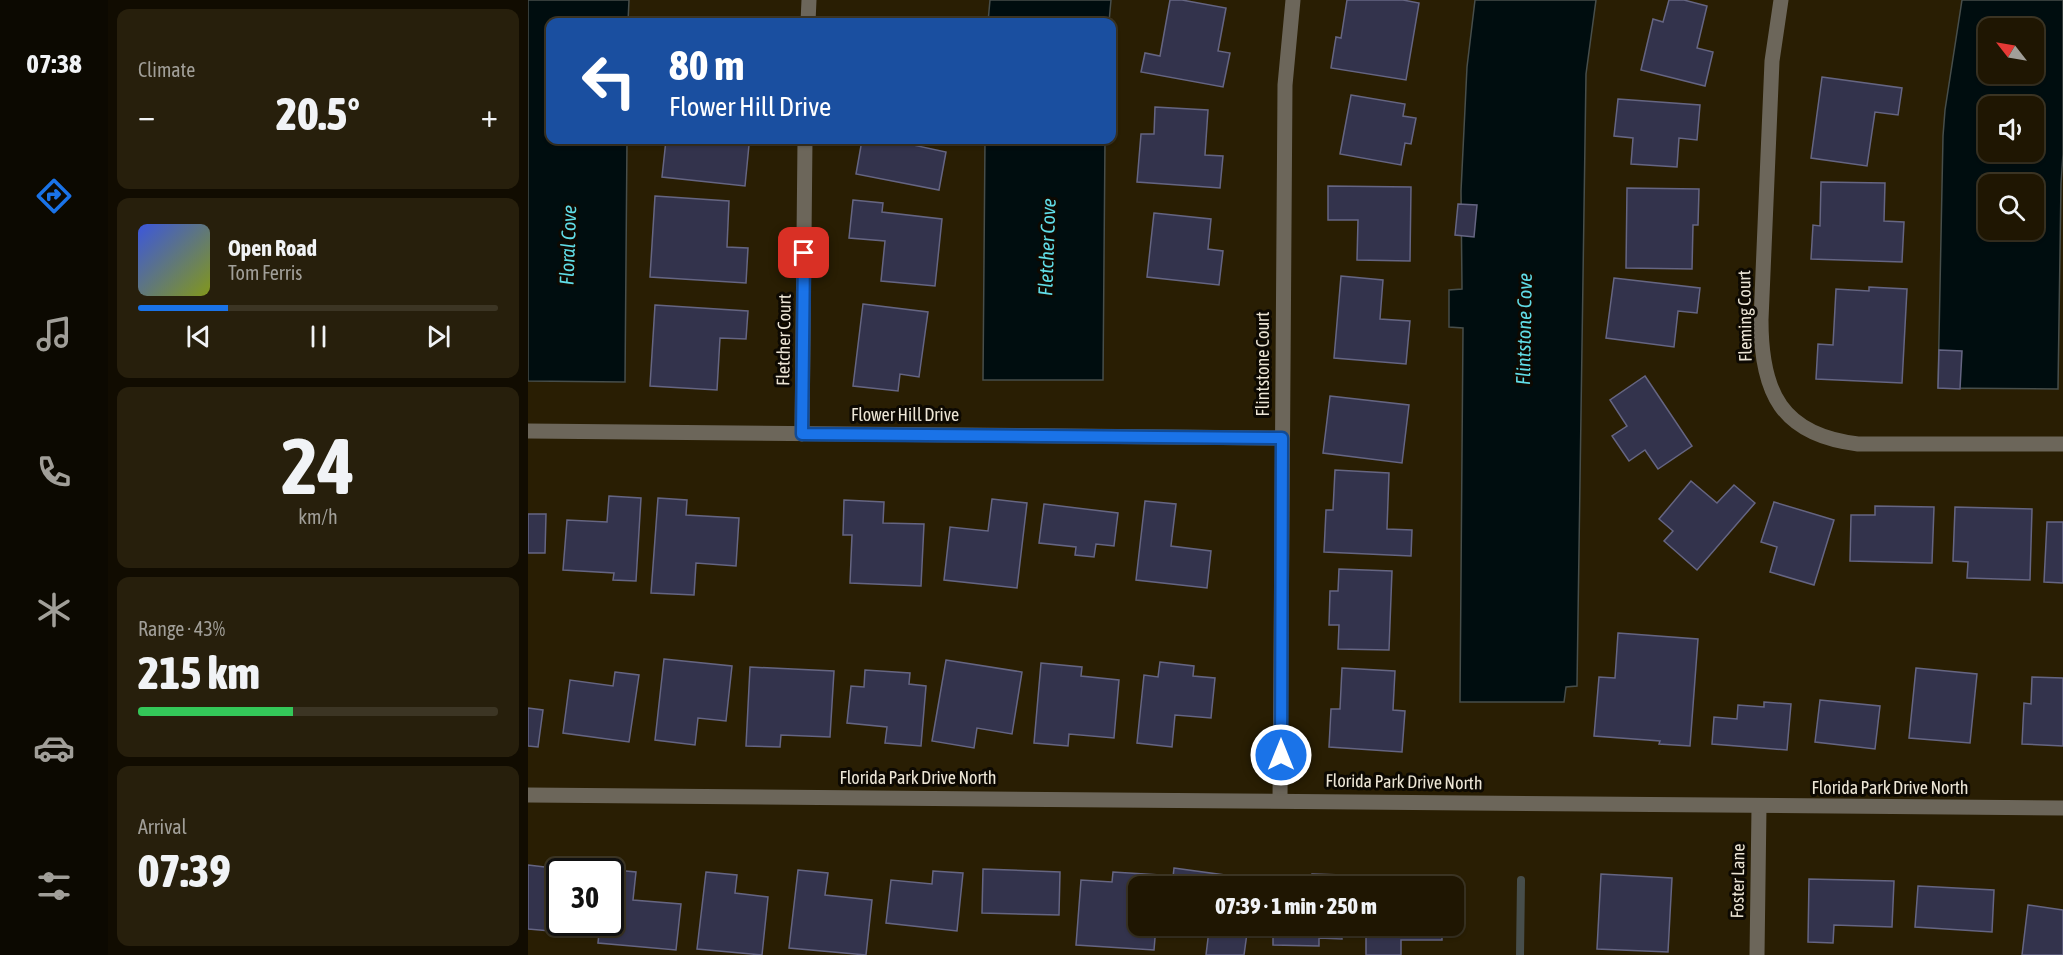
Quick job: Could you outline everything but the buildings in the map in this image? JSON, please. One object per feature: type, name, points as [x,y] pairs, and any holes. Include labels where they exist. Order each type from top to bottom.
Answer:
[{"type":"street","points":[[808,18],[810,0]]},
{"type":"street","name":"Flintstone Court","points":[[1280,800],[1285,85],[1293,0]]},
{"type":"street","name":"Fleming Court","points":[[1781,0],[1772,61],[1761,329],[1766,374],[1776,400],[1792,419],[1820,435],[1841,442],[1858,444],[2063,444]]},
{"type":"street","name":"Fletcher Court","points":[[802,434],[806,144]]},
{"type":"street","name":"Flower Hill Drive","points":[[528,431],[1282,438]]},
{"type":"street","name":"Florida Park Drive North","points":[[528,795],[2063,808]]},
{"type":"street","name":"Foster Lane","points":[[1757,955],[1759,807]]},
{"type":"water","name":"Floral Cove","points":[[528,0],[629,0],[628,18],[546,18],[546,144],[627,144],[625,382],[528,381]]},
{"type":"water","points":[[990,0],[1111,0],[1109,18],[988,18]]},
{"type":"water","name":"Flintstone Cove","points":[[1475,0],[1596,0],[1586,74],[1577,686],[1566,687],[1564,702],[1460,702],[1463,328],[1449,327],[1449,290],[1462,289],[1461,191],[1467,67]]},
{"type":"water","points":[[1962,0],[2063,0],[2063,154],[2058,389],[1938,388],[1943,136]]},
{"type":"water","name":"Fletcher Cove","points":[[985,144],[1105,144],[1103,380],[983,380]]},
{"type":"waterway","points":[[1520,955],[1521,880]]},
{"type":"route","points":[[804,253],[802,434],[1282,438],[1281,755]]}]
